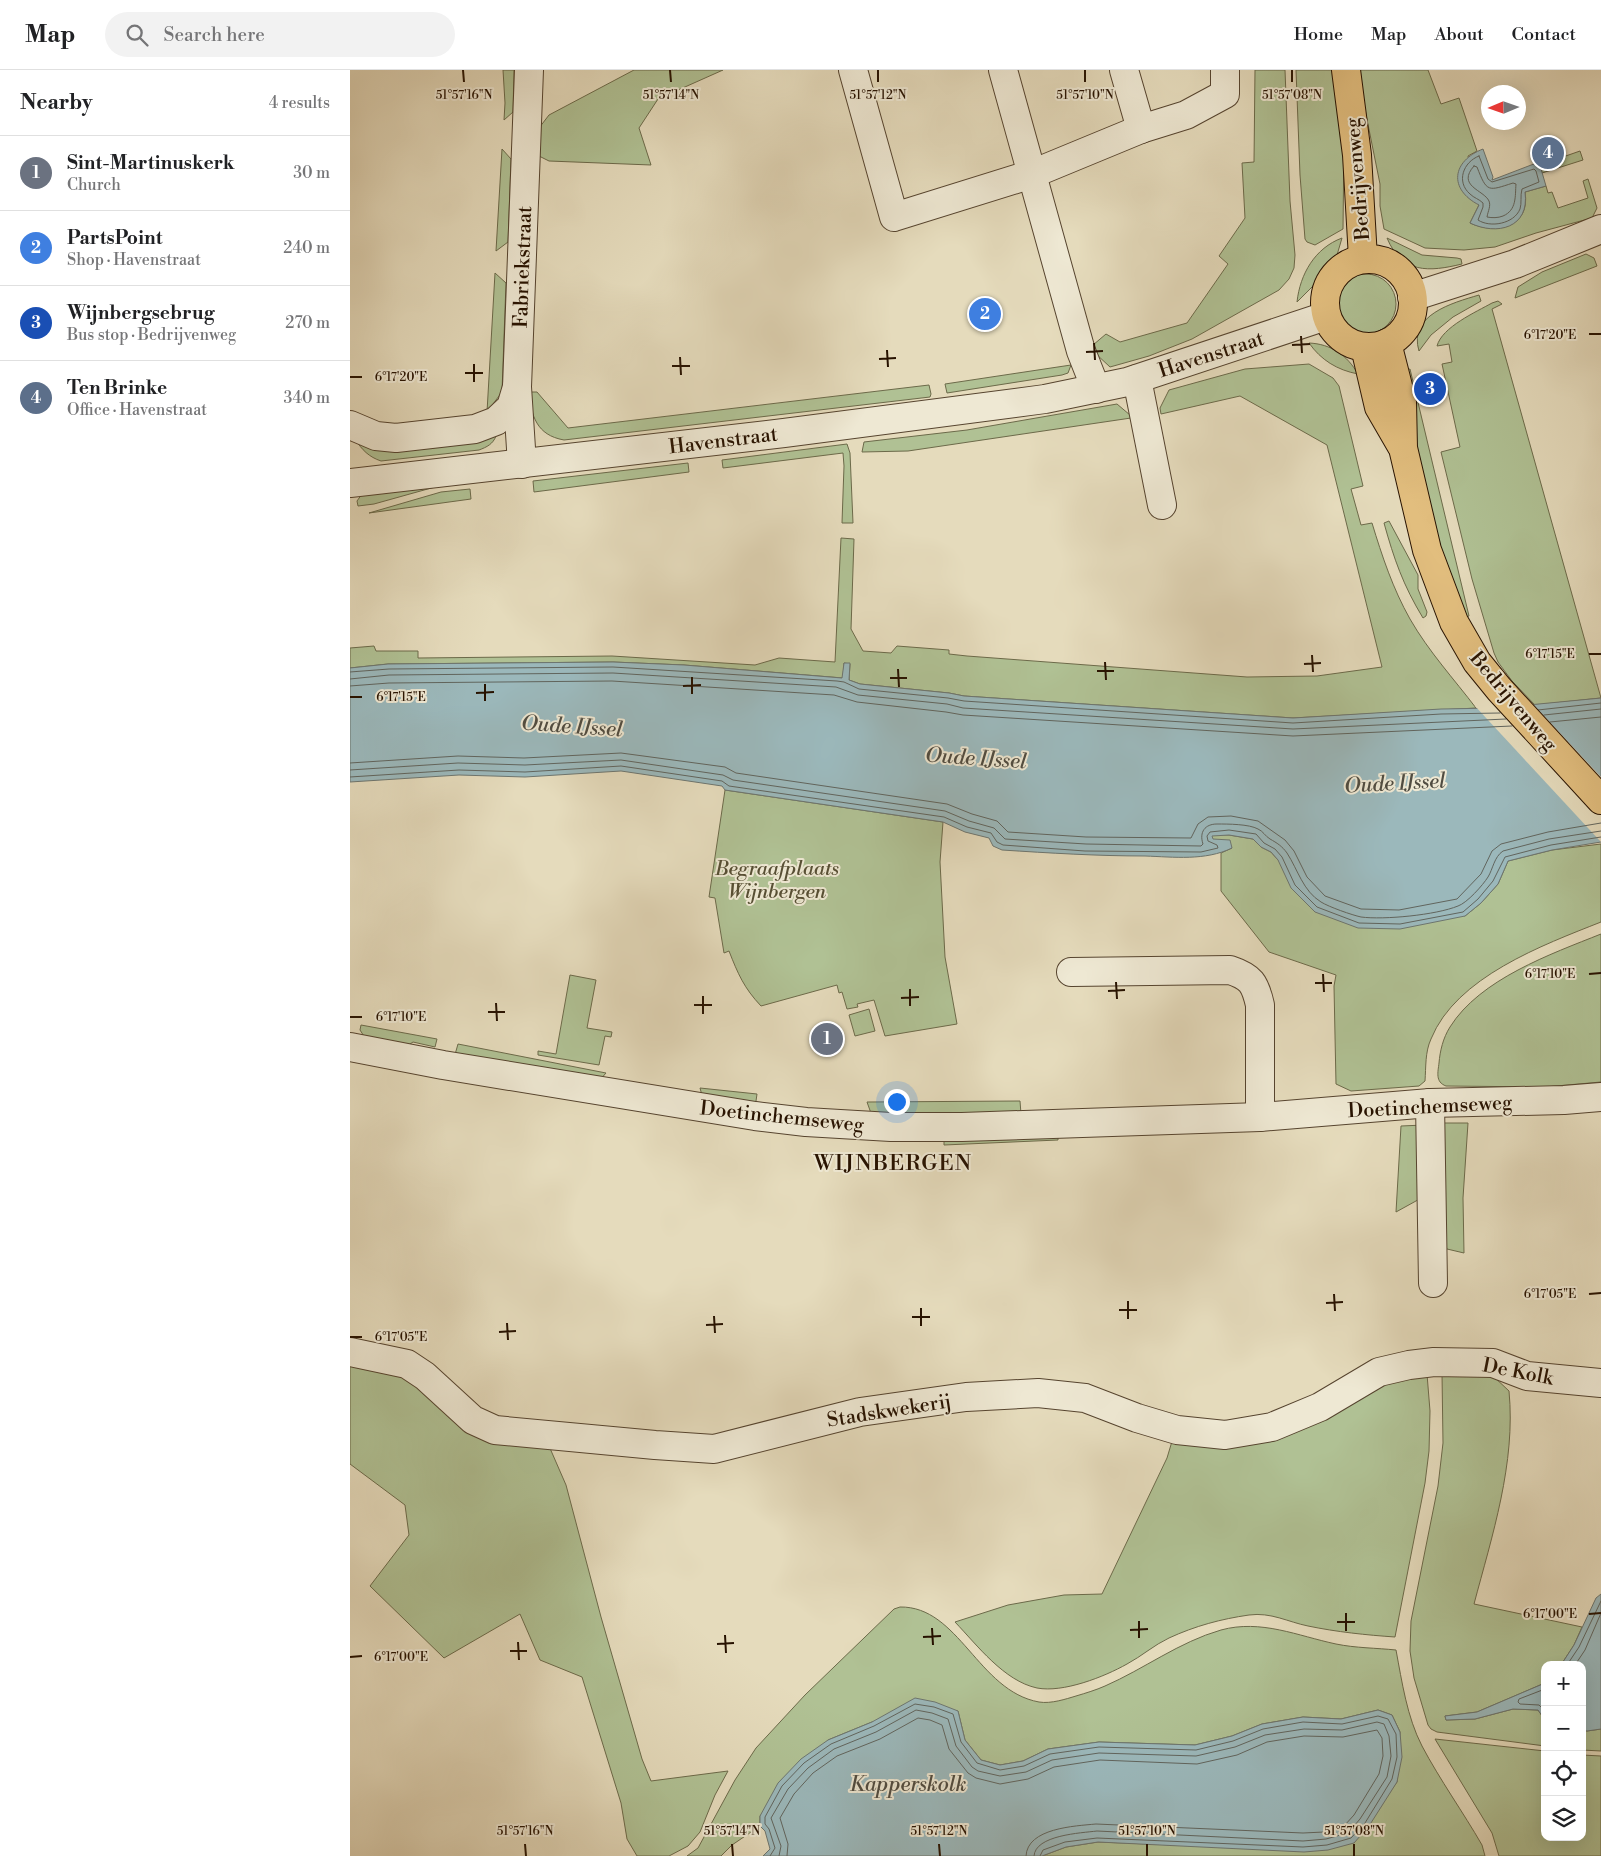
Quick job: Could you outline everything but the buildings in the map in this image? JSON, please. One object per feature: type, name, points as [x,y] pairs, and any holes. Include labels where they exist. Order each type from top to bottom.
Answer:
[{"type":"main road","name":"Bedrijvenweg","points":[[1346,70],[1357,155],[1363,258]]},
{"type":"main road","points":[[1363,258],[1377,258],[1399,271],[1408,283],[1412,297],[1412,312],[1398,336],[1376,345],[1353,344],[1341,338],[1332,328],[1326,316],[1324,302],[1327,287],[1334,275],[1346,265],[1363,258]]},
{"type":"main road","name":"Bedrijvenweg","points":[[1376,345],[1402,402],[1403,448],[1427,550],[1454,622],[1477,662],[1499,689],[1601,800]]},
{"type":"street","name":"Fabriekstraat","points":[[522,464],[518,387],[529,70]]},
{"type":"street","points":[[853,70],[894,217],[1032,174],[1141,130],[1186,115],[1226,94],[1225,70]]},
{"type":"street","points":[[1003,70],[1081,350],[1096,388]]},
{"type":"street","points":[[1124,70],[1141,130]]},
{"type":"street","points":[[1412,297],[1515,264],[1601,229]]},
{"type":"street","name":"Havenstraat","points":[[350,483],[522,464],[1044,399],[1137,379],[1326,316]]},
{"type":"street","points":[[1137,379],[1162,504]]},
{"type":"street","points":[[350,425],[376,436],[396,438],[475,429],[496,421],[511,407],[518,387]]},
{"type":"street","points":[[1070,972],[1230,970],[1244,975],[1252,982],[1260,1005],[1260,1117]]},
{"type":"street","name":"Doetinchemseweg","points":[[360,1049],[755,1116],[806,1122],[892,1127],[962,1127],[1260,1117],[1430,1103],[1564,1100],[1601,1097]]},
{"type":"street","points":[[1430,1103],[1433,1283]]},
{"type":"street","name":"Stadskwekerij","points":[[350,1352],[407,1364],[425,1376],[473,1420],[495,1430],[655,1446],[714,1449],[860,1412],[966,1397],[1038,1393],[1085,1398],[1137,1418],[1178,1430],[1225,1436],[1272,1427],[1320,1407],[1379,1372],[1408,1365],[1434,1362]]},
{"type":"street","name":"De Kolk","points":[[1434,1362],[1493,1362],[1527,1376],[1601,1383]]},
{"type":"green space","points":[[503,70],[514,70],[513,112],[504,120],[505,103]]},
{"type":"green space","points":[[634,70],[723,70],[658,99],[639,128],[651,165],[549,161],[537,155],[539,128],[549,115]]},
{"type":"green space","points":[[1255,70],[1285,70],[1290,201],[1295,255],[1294,268],[1289,279],[1279,290],[1192,339],[1149,356],[1110,367],[1095,353],[1093,345],[1106,334],[1120,342],[1187,323],[1228,264],[1219,256],[1245,218],[1242,163],[1254,162]]},
{"type":"green space","points":[[1296,70],[1334,70],[1344,142],[1343,229],[1315,245],[1307,242],[1305,239],[1300,175]]},
{"type":"green space","points":[[1357,70],[1428,70],[1441,104],[1459,98],[1477,151],[1468,156],[1479,205],[1470,223],[1490,228],[1510,225],[1523,213],[1525,192],[1546,186],[1548,193],[1552,192],[1558,208],[1588,198],[1583,181],[1588,179],[1597,208],[1592,218],[1536,233],[1495,247],[1464,250],[1425,248],[1384,229],[1380,206],[1380,184]]},
{"type":"green space","points":[[502,149],[511,159],[508,242],[496,251]]},
{"type":"green space","points":[[1580,151],[1583,160],[1542,173],[1540,165]]},
{"type":"green space","points":[[1342,238],[1337,255],[1325,268],[1313,286],[1297,302],[1301,282],[1311,263],[1324,248]]},
{"type":"green space","points":[[1387,238],[1422,255],[1457,258],[1461,259],[1462,264],[1428,269],[1418,268],[1400,258],[1393,250]]},
{"type":"green space","points":[[1586,254],[1594,258],[1597,266],[1515,298],[1518,287],[1542,272]]},
{"type":"green space","points":[[495,273],[506,283],[502,392],[487,412]]},
{"type":"green space","points":[[1366,274],[1383,279],[1391,287],[1396,304],[1391,321],[1383,329],[1366,334],[1349,329],[1341,321],[1336,304],[1341,287],[1349,279]]},
{"type":"green space","points":[[1479,295],[1481,301],[1453,317],[1431,335],[1419,351],[1417,339],[1420,328],[1426,320],[1435,312],[1445,307]]},
{"type":"green space","points":[[1498,301],[1502,304],[1492,309],[1601,698],[1535,705],[1512,681],[1498,662],[1472,579],[1441,452],[1460,447],[1442,364],[1452,362],[1449,344],[1437,346],[1440,339],[1452,326]]},
{"type":"green space","points":[[1309,343],[1331,348],[1338,352],[1349,361],[1358,374],[1343,370],[1330,363]]},
{"type":"green space","points":[[1309,364],[1333,378],[1339,386],[1363,486],[1351,489],[1361,525],[1372,523],[1388,572],[1410,619],[1433,654],[1476,708],[1293,718],[964,696],[860,684],[849,680],[850,664],[844,663],[843,678],[684,665],[613,662],[388,664],[350,668],[350,648],[374,646],[376,651],[418,651],[418,658],[612,656],[755,665],[779,658],[835,662],[841,538],[854,539],[851,629],[863,651],[891,653],[897,646],[949,650],[949,654],[967,656],[1247,677],[1317,676],[1382,667],[1327,445],[1240,396],[1161,414],[1160,408],[1169,390],[1245,369]]},
{"type":"green space","points":[[1071,365],[1068,373],[1062,375],[947,393],[945,384]]},
{"type":"green space","points":[[1410,369],[1469,616],[1466,617],[1440,554],[1415,450],[1404,371]]},
{"type":"green space","points":[[929,385],[930,397],[564,440],[547,434],[541,429],[531,409],[528,392],[537,392],[568,428]]},
{"type":"green space","points":[[1117,404],[1131,418],[908,451],[862,452],[864,442],[967,430]]},
{"type":"green space","points":[[496,436],[489,445],[479,450],[381,461],[366,453],[355,439],[413,446]]},
{"type":"green space","points":[[847,444],[850,453],[853,523],[842,523],[843,453],[723,468],[722,460]]},
{"type":"green space","points":[[688,463],[689,472],[534,492],[533,481]]},
{"type":"green space","points":[[442,485],[374,504],[358,506],[357,501],[362,494]]},
{"type":"green space","points":[[470,489],[471,499],[369,513],[441,492]]},
{"type":"green space","points":[[1389,521],[1418,575],[1418,589],[1427,612],[1423,618],[1395,560],[1384,523]]},
{"type":"green space","name":"Begraafplaats Wijnbergen","points":[[725,790],[943,822],[940,862],[945,957],[957,1024],[885,1036],[874,1000],[857,1004],[858,1007],[847,1009],[842,992],[839,993],[837,985],[761,1006],[742,980],[729,951],[724,953],[715,898],[709,897]]},
{"type":"green space","points":[[1015,832],[1229,835],[1253,839],[1261,847],[1271,852],[1278,860],[1465,916],[1481,903],[1498,884],[1508,861],[1552,850],[1601,844],[1601,922],[1528,953],[1480,981],[1460,998],[1443,1017],[1431,1039],[1427,1054],[1425,1081],[1419,1086],[1351,1091],[1336,1084],[1334,986],[1336,975],[1269,952],[1221,891],[1221,853],[1232,848]]},
{"type":"green space","points":[[1601,934],[1601,1082],[1545,1087],[1446,1086],[1440,1082],[1438,1070],[1445,1036],[1463,1010],[1479,995],[1518,970]]},
{"type":"green space","points":[[570,975],[596,980],[587,1028],[612,1032],[611,1037],[605,1036],[599,1065],[538,1055],[538,1051],[556,1054]]},
{"type":"green space","points":[[869,1009],[875,1031],[855,1036],[849,1015]]},
{"type":"green space","points":[[361,1025],[437,1039],[435,1047],[413,1042],[404,1048],[367,1041],[360,1030]]},
{"type":"green space","points":[[458,1044],[606,1073],[599,1081],[454,1058]]},
{"type":"green space","points":[[700,1088],[757,1094],[756,1101],[752,1106],[703,1099]]},
{"type":"green space","points":[[1020,1101],[1021,1114],[872,1116],[867,1102]]},
{"type":"green space","points":[[1439,1123],[1468,1123],[1463,1198],[1464,1253],[1447,1249],[1441,1241]]},
{"type":"green space","points":[[1424,1125],[1425,1196],[1396,1212],[1401,1126]]},
{"type":"green space","points":[[1058,1133],[1058,1140],[944,1145],[944,1136]]},
{"type":"green space","points":[[350,1363],[389,1371],[549,1446],[566,1485],[601,1617],[642,1759],[651,1781],[728,1771],[715,1795],[700,1832],[688,1846],[669,1856],[637,1856],[627,1839],[621,1803],[582,1677],[540,1660],[520,1614],[444,1658],[370,1586],[409,1535],[405,1505],[350,1464]]},
{"type":"green space","points":[[1427,1374],[1430,1411],[1429,1451],[1425,1483],[1395,1637],[1330,1630],[1272,1616],[1249,1615],[1218,1621],[1179,1634],[1118,1669],[1083,1683],[1047,1689],[1025,1684],[1002,1670],[955,1622],[1008,1605],[1064,1595],[1102,1594],[1167,1458],[1173,1438],[1205,1445],[1393,1378]]},
{"type":"green space","points":[[1442,1374],[1492,1375],[1509,1391],[1509,1445],[1506,1472],[1495,1526],[1474,1604],[1582,1627],[1574,1645],[1564,1661],[1541,1661],[1541,1685],[1477,1712],[1445,1716],[1446,1720],[1475,1719],[1513,1709],[1538,1710],[1541,1714],[1541,1745],[1437,1732],[1428,1725],[1414,1678],[1410,1651],[1411,1621],[1438,1486],[1443,1443]]},
{"type":"green space","points":[[900,1607],[920,1610],[938,1620],[1000,1682],[1018,1695],[1039,1702],[1063,1700],[1098,1689],[1191,1641],[1221,1630],[1236,1627],[1265,1627],[1343,1645],[1396,1650],[1406,1699],[1417,1735],[1436,1771],[1482,1845],[1485,1856],[1042,1856],[1066,1847],[1098,1842],[1175,1845],[1386,1797],[1397,1782],[1400,1732],[1392,1715],[1378,1710],[1341,1719],[1303,1717],[1262,1724],[1232,1736],[1195,1745],[1099,1742],[1048,1749],[1023,1761],[1000,1765],[981,1760],[965,1740],[958,1711],[872,1722],[828,1740],[760,1816],[760,1826],[732,1845],[721,1856],[687,1856],[698,1848],[735,1780],[756,1748],[805,1695],[894,1609]]},
{"type":"green space","points":[[1601,1729],[1601,1751],[1586,1750],[1587,1731]]},
{"type":"green space","points":[[1435,1739],[1541,1751],[1541,1841],[1586,1841],[1586,1755],[1601,1756],[1601,1856],[1499,1856],[1492,1833]]},
{"type":"water","points":[[1483,149],[1493,177],[1492,180],[1539,162],[1546,186],[1525,192],[1525,204],[1522,214],[1510,226],[1491,229],[1470,223],[1479,205],[1462,191],[1458,183],[1458,176],[1460,168],[1465,161]]},
{"type":"water","name":"Oude IJssel","points":[[613,662],[684,665],[842,678],[844,663],[850,663],[849,680],[860,684],[964,696],[1293,718],[1441,709],[1497,708],[1601,698],[1601,842],[1552,850],[1508,861],[1498,884],[1481,903],[1465,916],[1400,929],[1358,928],[1315,912],[1291,888],[1278,860],[1271,852],[1261,847],[1253,839],[1229,835],[1212,836],[1213,839],[1230,840],[1232,848],[1200,857],[1091,855],[1002,850],[993,846],[989,838],[965,832],[943,822],[725,790],[722,786],[621,771],[525,777],[459,775],[350,782],[350,668],[388,664]]},
{"type":"water","points":[[1601,1594],[1601,1729],[1587,1731],[1586,1661],[1564,1661],[1574,1645],[1596,1598]]},
{"type":"water","points":[[1541,1685],[1541,1714],[1538,1710],[1513,1709],[1475,1719],[1446,1720],[1445,1716],[1477,1712]]},
{"type":"water","name":"Kapperskolk","points":[[915,1698],[935,1702],[958,1711],[965,1740],[981,1760],[1000,1765],[1023,1761],[1048,1749],[1099,1742],[1195,1745],[1232,1736],[1262,1724],[1303,1717],[1341,1719],[1378,1710],[1392,1715],[1400,1732],[1402,1757],[1397,1782],[1369,1826],[1354,1843],[1328,1850],[1304,1852],[1098,1842],[1066,1847],[1042,1856],[763,1856],[770,1849],[765,1831],[760,1826],[760,1816],[778,1783],[801,1759],[828,1740],[872,1722]]},
{"type":"pier","points":[[1532,703],[1601,777],[1601,842],[1475,706]]},
{"type":"place","name":"Ten Brinke","points":[[1548,153]]},
{"type":"place","name":"PartsPoint","points":[[985,314]]},
{"type":"place","name":"Wijnbergsebrug","points":[[1430,389]]},
{"type":"place","name":"Sint-Martinuskerk","points":[[827,1039]]},
{"type":"district","name":"WIJNBERGEN","points":[[893,1162]]}]
